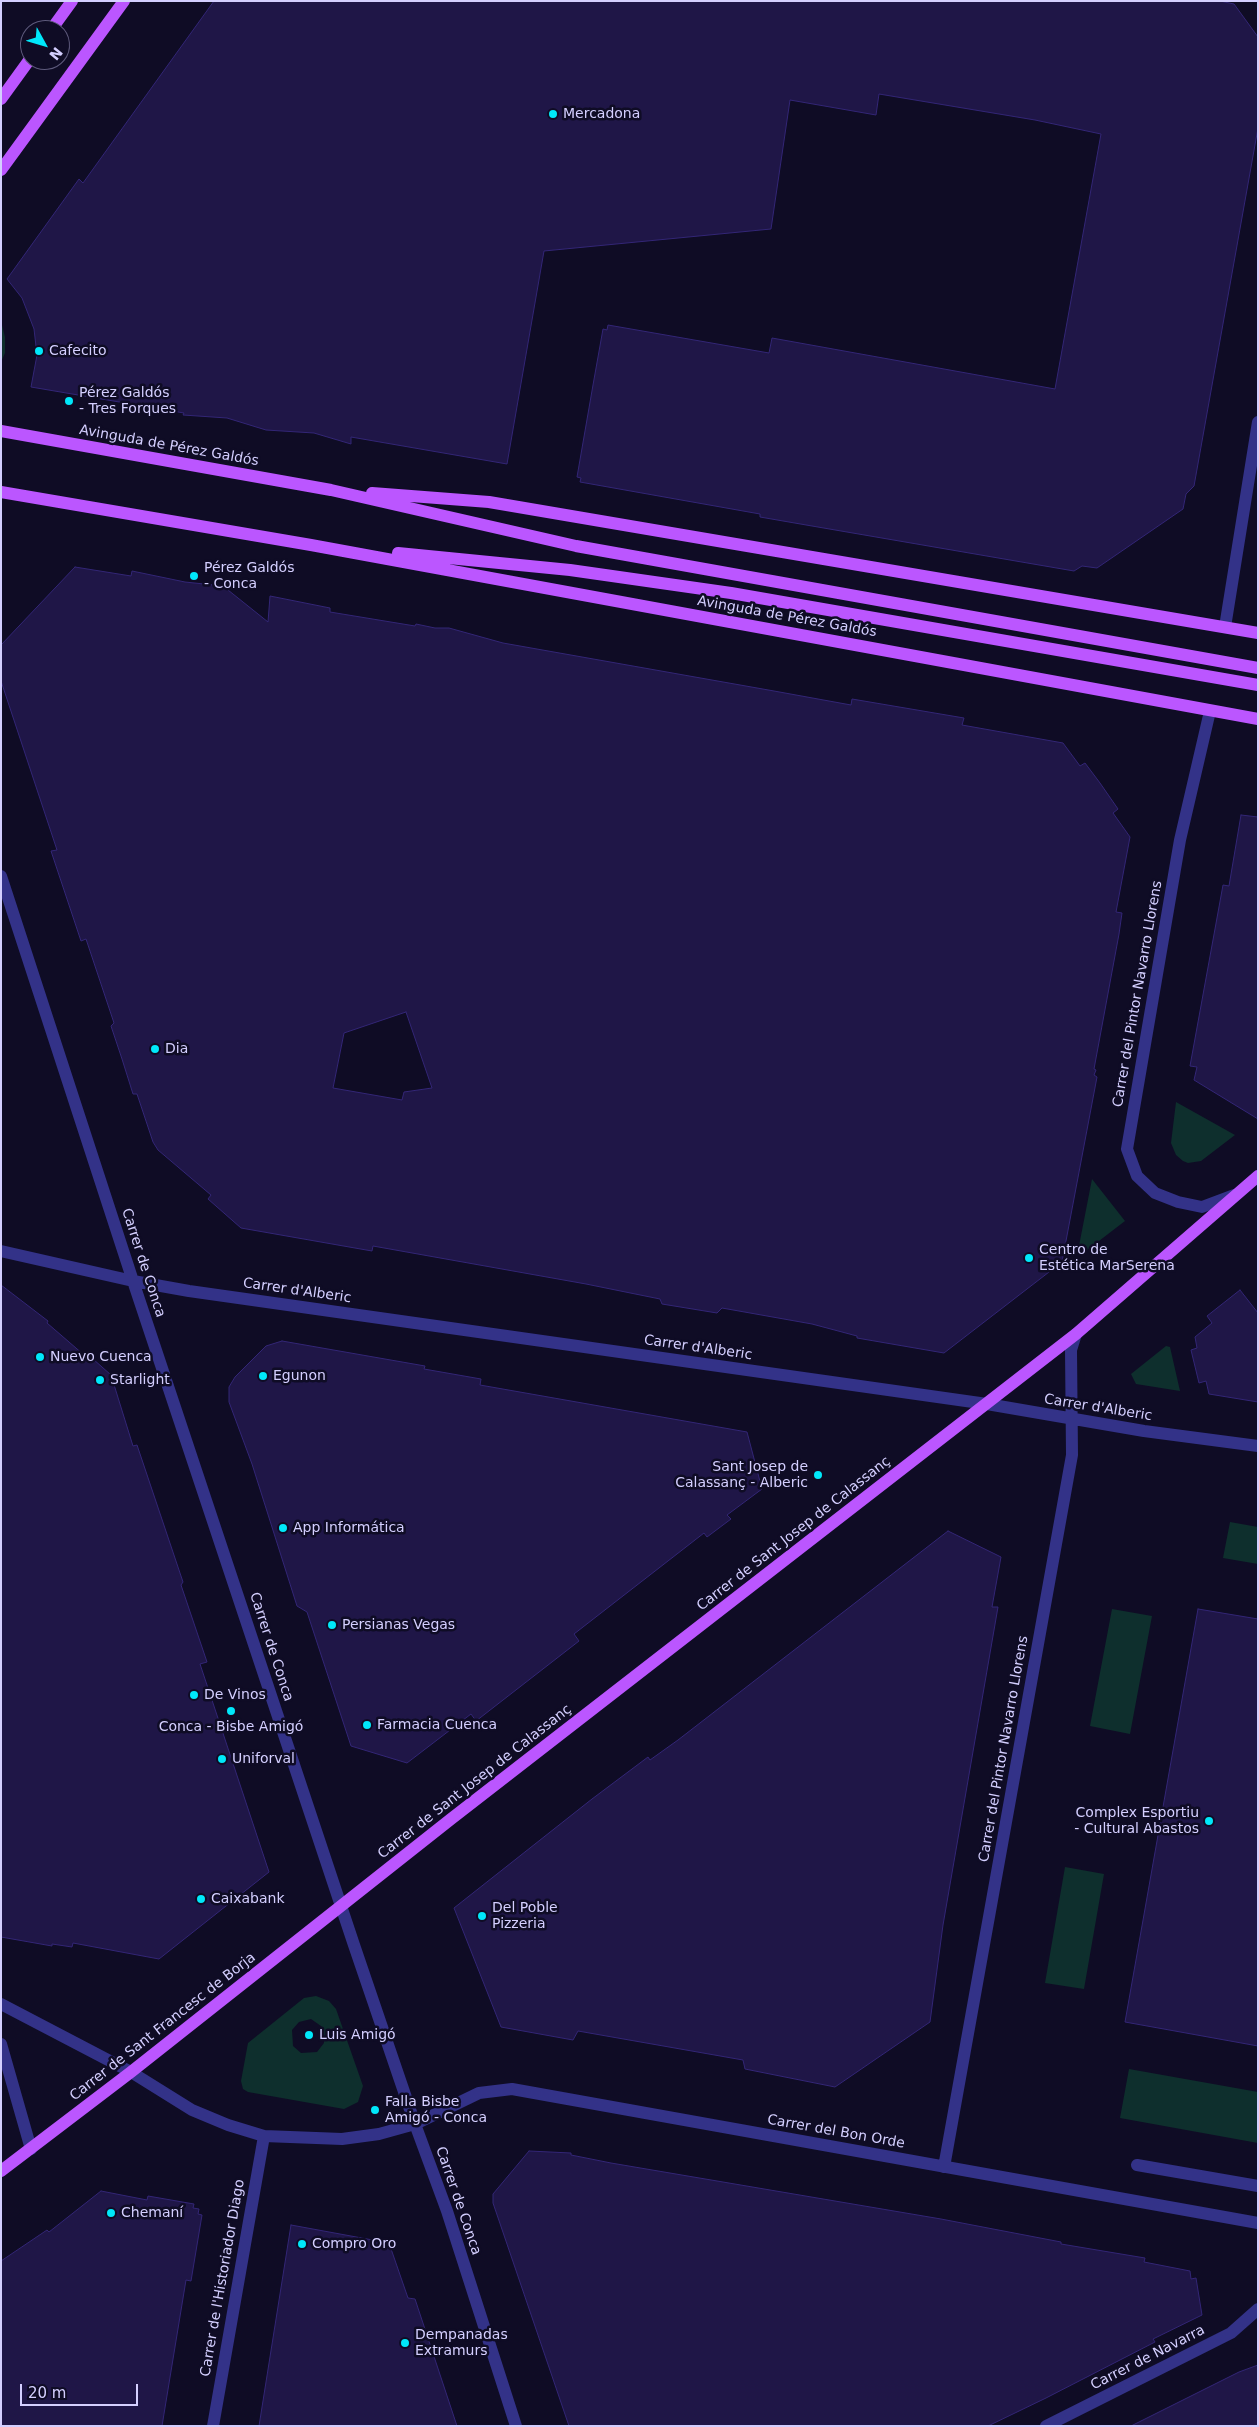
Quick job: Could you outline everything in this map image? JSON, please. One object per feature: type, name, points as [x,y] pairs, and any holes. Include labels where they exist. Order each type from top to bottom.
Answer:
[{"type":"main road","points":[[58,20],[72,1]]},
{"type":"main road","points":[[1,170],[124,1]]},
{"type":"main road","points":[[1,99],[23,70]]},
{"type":"main road","name":"Avinguda de Pérez Galdós","points":[[1,430],[331,490],[576,546],[1258,668]]},
{"type":"main road","name":"Avinguda de Pérez Galdós","points":[[331,490],[489,502],[1258,633]]},
{"type":"main road","name":"Avinguda de Pérez Galdós","points":[[1,492],[311,545],[1258,720]]},
{"type":"main road","name":"Avinguda de Pérez Galdós","points":[[311,545],[570,570],[731,593],[1258,685]]},
{"type":"main road","name":"Carrer de Sant Josep de Calassanç","points":[[342,1906],[1076,1334],[1258,1176]]},
{"type":"main road","name":"Carrer de Sant Francesc de Borja","points":[[1,2171],[131,2072],[342,1906]]},
{"type":"street","points":[[1225,627],[1258,422]]},
{"type":"street","name":"Carrer del Pintor Navarro Llorens","points":[[1210,711],[1180,840],[1127,1149],[1136,1176],[1155,1193],[1178,1202],[1202,1207],[1234,1195]]},
{"type":"street","name":"Carrer de Conca","points":[[1,876],[133,1281],[415,2124],[447,2211],[516,2426]]},
{"type":"street","name":"Carrer d'Alberic","points":[[1,1251],[133,1281],[219,1295],[987,1404],[1144,1431],[1258,1446]]},
{"type":"street","name":"Carrer del Pintor Navarro Llorens","points":[[944,2167],[1072,1455],[1074,1419],[1071,1359],[1076,1334]]},
{"type":"street","name":"Carrer del Bon Orde","points":[[1,2004],[131,2072],[192,2110],[228,2125],[264,2136],[342,2139],[379,2134],[415,2124],[479,2093],[512,2089],[1258,2224]]},
{"type":"street","points":[[1,2044],[31,2149]]},
{"type":"street","name":"Carrer de l'Historiador Diago","points":[[213,2426],[264,2136]]},
{"type":"street","points":[[1137,2165],[1258,2186]]},
{"type":"street","name":"Carrer de Navarra","points":[[1046,2426],[1231,2333],[1258,2309]]},
{"type":"green space","points":[[1,321],[5,337],[5,353],[1,362]]},
{"type":"green space","points":[[1176,1102],[1235,1135],[1201,1161],[1188,1163],[1183,1161],[1176,1155],[1171,1143]]},
{"type":"green space","points":[[1092,1179],[1125,1221],[1082,1254],[1078,1251]]},
{"type":"green space","points":[[1166,1346],[1170,1347],[1180,1391],[1136,1384],[1131,1374]]},
{"type":"green space","points":[[1230,1522],[1258,1527],[1258,1564],[1223,1558]]},
{"type":"green space","points":[[1112,1609],[1152,1616],[1130,1734],[1090,1726]]},
{"type":"green space","points":[[1065,1867],[1104,1874],[1084,1989],[1045,1983]]},
{"type":"green space","points":[[316,1996],[329,2001],[336,2009],[363,2086],[358,2102],[344,2109],[248,2092],[243,2089],[241,2081],[248,2043],[304,1998]],"holes":[[[311,2019],[321,2026],[324,2031],[324,2043],[317,2052],[301,2053],[293,2046],[292,2030],[299,2022]]]},
{"type":"green space","points":[[1129,2069],[1258,2092],[1258,2143],[1120,2118]]},
{"type":"building","points":[[214,1],[1220,1],[1234,4],[1258,37],[1258,128],[1194,486],[1186,494],[1183,509],[1097,568],[1082,566],[1074,571],[760,517],[760,514],[580,482],[581,478],[577,477],[593,385],[603,329],[607,330],[608,325],[769,353],[772,338],[1055,389],[1101,134],[1035,120],[879,94],[876,115],[790,100],[771,229],[544,251],[507,464],[351,437],[351,444],[314,433],[266,430],[227,418],[183,415],[184,413],[31,387],[37,355],[34,329],[22,298],[7,279],[79,179],[83,183]]},
{"type":"building","points":[[75,567],[131,576],[132,571],[185,582],[223,586],[268,622],[270,596],[330,608],[330,612],[415,626],[416,624],[435,628],[449,628],[503,643],[851,705],[852,699],[964,718],[962,725],[1063,743],[1080,766],[1085,763],[1100,783],[1118,809],[1113,813],[1130,837],[1116,912],[1122,913],[1119,934],[1094,1069],[1096,1070],[1094,1075],[1097,1077],[1062,1262],[944,1353],[857,1338],[857,1336],[812,1324],[722,1308],[717,1313],[662,1304],[660,1299],[586,1284],[373,1246],[372,1251],[241,1228],[208,1199],[211,1195],[158,1150],[153,1142],[137,1094],[133,1094],[111,1026],[114,1023],[86,939],[81,941],[51,851],[57,850],[1,681],[1,645]],"holes":[[[406,1012],[432,1088],[404,1092],[402,1100],[333,1088],[344,1033]]]},
{"type":"building","points":[[1241,815],[1258,817],[1258,1119],[1194,1080],[1197,1067],[1190,1066],[1223,885],[1229,886]]},
{"type":"building","points":[[1,1285],[48,1321],[47,1323],[91,1361],[93,1359],[111,1375],[133,1446],[137,1445],[183,1582],[181,1585],[207,1662],[200,1664],[269,1872],[159,1959],[73,1943],[72,1947],[52,1944],[52,1946],[1,1937]]},
{"type":"building","points":[[1240,1290],[1258,1313],[1258,1402],[1209,1394],[1206,1381],[1199,1383],[1191,1350],[1197,1348],[1195,1337],[1212,1323],[1207,1316]]},
{"type":"building","points":[[282,1341],[425,1366],[424,1369],[481,1379],[480,1385],[747,1432],[762,1489],[727,1515],[731,1519],[707,1537],[704,1533],[574,1634],[579,1641],[476,1721],[471,1714],[407,1763],[351,1746],[307,1612],[297,1606],[252,1464],[229,1402],[229,1387],[235,1377],[266,1346]]},
{"type":"building","points":[[948,1531],[1001,1557],[992,1607],[998,1607],[943,1925],[930,2022],[835,2087],[745,2069],[743,2060],[578,2031],[573,2040],[501,2027],[454,1908],[592,1799],[648,1757],[650,1760],[678,1740]]},
{"type":"building","name":"Complex Esportiu - Cultural Abastos","points":[[1198,1609],[1258,1619],[1258,2046],[1125,2022]]},
{"type":"building","points":[[529,2151],[571,2153],[571,2155],[611,2163],[941,2219],[1061,2242],[1061,2244],[1145,2258],[1144,2262],[1190,2271],[1191,2279],[1196,2278],[1202,2315],[1153,2339],[1155,2342],[988,2426],[569,2426],[493,2203],[493,2194]]},
{"type":"building","points":[[101,2191],[147,2200],[148,2196],[194,2204],[193,2208],[199,2209],[198,2214],[202,2215],[191,2281],[186,2280],[162,2426],[1,2426],[1,2261],[47,2230],[49,2232]]},
{"type":"building","points":[[291,2225],[389,2243],[408,2298],[415,2299],[457,2426],[259,2426]]},
{"type":"building","points":[[1258,2365],[1258,2426],[1131,2426],[1239,2372]]},
{"type":"place","name":"Mercadona","points":[[553,114]]},
{"type":"place","name":"Cafecito","points":[[39,351]]},
{"type":"place","name":"Pérez Galdós - Tres Forques","points":[[69,401]]},
{"type":"place","name":"Pérez Galdós - Conca","points":[[194,576]]},
{"type":"place","name":"Dia","points":[[155,1049]]},
{"type":"place","name":"Centro de Estética MarSerena","points":[[1029,1258]]},
{"type":"place","name":"Nuevo Cuenca","points":[[40,1357]]},
{"type":"place","name":"Egunon","points":[[263,1376]]},
{"type":"place","name":"Starlight","points":[[100,1380]]},
{"type":"place","name":"Sant Josep de Calassanç - Alberic","points":[[818,1475]]},
{"type":"place","name":"App Informática","points":[[283,1528]]},
{"type":"place","name":"Persianas Vegas","points":[[332,1625]]},
{"type":"place","name":"De Vinos","points":[[194,1695]]},
{"type":"place","name":"Conca - Bisbe Amigó","points":[[231,1711]]},
{"type":"place","name":"Farmacia Cuenca","points":[[367,1725]]},
{"type":"place","name":"Uniforval","points":[[222,1759]]},
{"type":"place","name":"Complex Esportiu - Cultural Abastos","points":[[1209,1821]]},
{"type":"place","name":"Caixabank","points":[[201,1899]]},
{"type":"place","name":"Del Poble Pizzeria","points":[[482,1916]]},
{"type":"place","name":"Luis Amigó","points":[[309,2035]]},
{"type":"place","name":"Falla Bisbe Amigó - Conca","points":[[375,2110]]},
{"type":"place","name":"Chemaní","points":[[111,2213]]},
{"type":"place","name":"Compro Oro","points":[[302,2244]]},
{"type":"place","name":"Dempanadas Extramurs","points":[[405,2343]]}]
